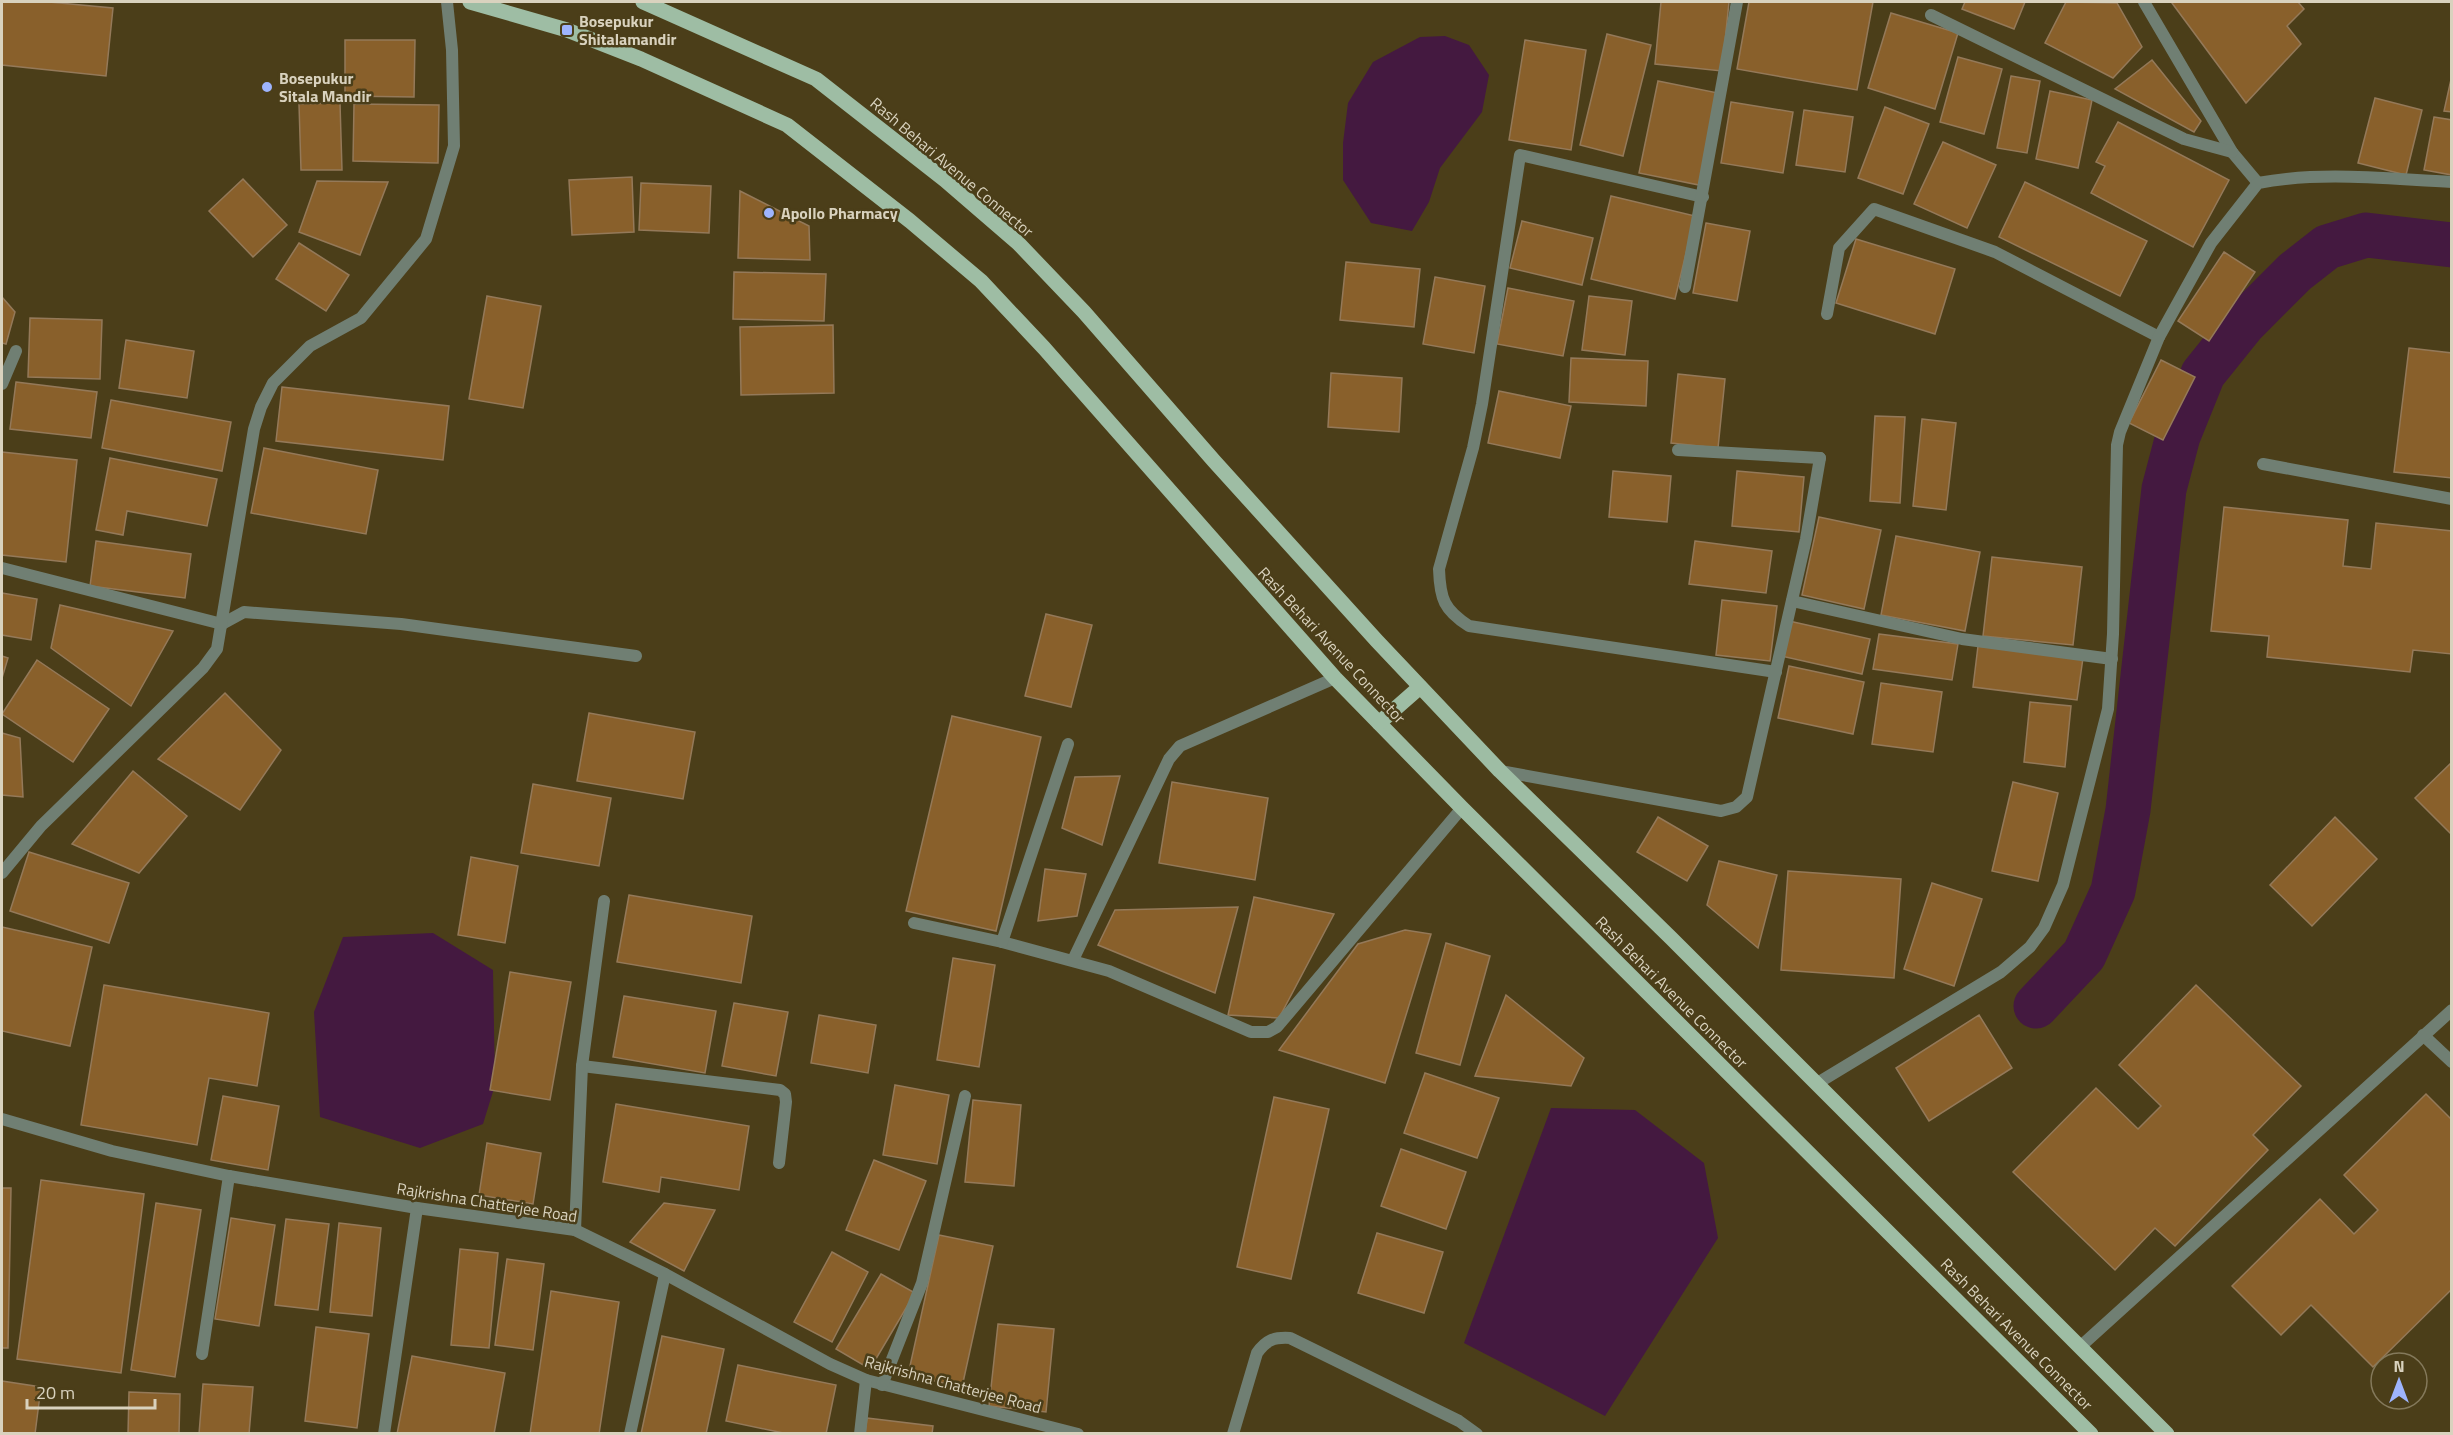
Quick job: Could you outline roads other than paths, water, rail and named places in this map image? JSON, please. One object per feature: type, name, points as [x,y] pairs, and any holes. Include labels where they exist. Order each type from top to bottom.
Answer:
[{"type":"main road","name":"Rash Behari Avenue Connector","points":[[470,2],[567,30],[641,59],[787,125],[981,281],[1335,678],[1462,808],[2091,1434]]},
{"type":"main road","name":"Rash Behari Avenue Connector","points":[[643,2],[816,79],[945,180],[1018,243],[1084,312],[1214,461],[1420,687],[1500,771],[1671,938],[2167,1434]]},
{"type":"main road","points":[[1379,723],[1420,687]]},
{"type":"street","points":[[2,873],[41,826],[204,668],[217,649],[254,429],[273,382],[310,346],[361,318],[426,239],[454,146],[452,50],[447,2]]},
{"type":"street","points":[[1685,287],[1737,2]]},
{"type":"street","points":[[2144,2],[2232,152],[2258,183]]},
{"type":"street","points":[[1931,15],[2184,139],[2232,152]]},
{"type":"street","points":[[1703,197],[1520,155],[1482,405],[1473,448],[1439,569],[1440,589],[1445,606],[1469,626],[1776,672]]},
{"type":"street","points":[[1816,1084],[2001,972],[2030,947],[2044,928],[2063,885],[2105,720],[2112,659],[2117,446],[2159,337],[2211,243],[2258,183],[2283,178],[2329,176],[2451,182]]},
{"type":"street","points":[[1827,314],[1839,248],[1874,209],[1995,252],[2159,337]]},
{"type":"street","points":[[2,384],[16,351]]},
{"type":"street","points":[[1500,771],[1721,811],[1736,807],[1747,797],[1792,601],[1820,458],[1678,450]]},
{"type":"street","points":[[2263,464],[2451,499]]},
{"type":"street","points":[[2,568],[222,624],[244,612],[266,613],[401,624],[636,656]]},
{"type":"street","points":[[1792,601],[1962,639],[2112,659]]},
{"type":"street","points":[[1073,960],[1168,759],[1180,746],[1335,678]]},
{"type":"street","points":[[1002,942],[1068,744]]},
{"type":"street","points":[[914,923],[1002,942],[1109,971],[1251,1032],[1268,1032],[1277,1028],[1462,808]]},
{"type":"street","points":[[575,1230],[582,1066],[604,901]]},
{"type":"street","points":[[2081,1346],[2451,1010]]},
{"type":"street","points":[[2423,1035],[2451,1062]]},
{"type":"street","points":[[582,1066],[780,1090],[785,1094],[786,1102],[779,1162]]},
{"type":"street","points":[[882,1385],[922,1283],[965,1096]]},
{"type":"street","name":"Rajkrishna Chatterjee Road","points":[[2,1119],[112,1151],[229,1176],[417,1208],[575,1230],[665,1274],[830,1364],[866,1380],[1078,1434]]},
{"type":"street","points":[[201,1354],[229,1176]]},
{"type":"street","points":[[384,1434],[417,1208]]},
{"type":"street","points":[[630,1434],[665,1274]]},
{"type":"street","points":[[1233,1434],[1257,1353],[1264,1343],[1276,1337],[1290,1338],[1459,1421],[1478,1434]]},
{"type":"street","points":[[860,1434],[866,1380]]},
{"type":"waterway","points":[[2036,1006],[2084,955],[2113,891],[2128,810],[2164,489],[2178,436],[2203,374],[2244,323],[2295,272],[2327,247],[2366,235],[2452,245]]},
{"type":"place","name":"Bosepukur Shitalamandir","points":[[567,30]]},
{"type":"place","name":"Bosepukur Sitala Mandir","points":[[267,87]]},
{"type":"place","name":"Apollo Pharmacy","points":[[769,213]]}]
